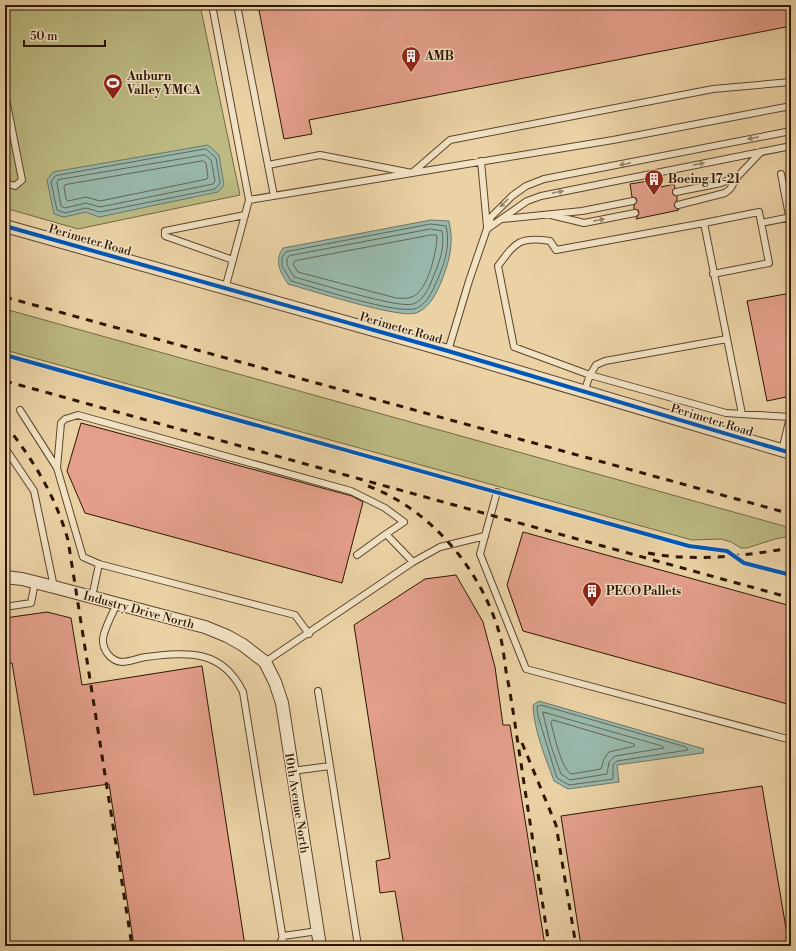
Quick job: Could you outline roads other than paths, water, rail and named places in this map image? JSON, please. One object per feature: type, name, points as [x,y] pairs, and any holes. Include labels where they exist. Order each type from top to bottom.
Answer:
[{"type":"street","name":"Perimeter Road","points":[[5,226],[448,352],[787,452]]},
{"type":"street","name":"Industry Drive North","points":[[5,577],[35,582],[217,632],[243,645],[265,662]]},
{"type":"street","name":"10th Avenue North","points":[[265,662],[279,693],[320,946]]},
{"type":"lane","points":[[212,5],[249,200],[225,288]]},
{"type":"lane","points":[[237,5],[274,196]]},
{"type":"lane","points":[[412,173],[450,140],[713,89],[791,82]]},
{"type":"lane","points":[[5,94],[22,180],[15,186],[5,183]]},
{"type":"lane","points":[[249,200],[613,140],[791,106]]},
{"type":"lane","points":[[448,352],[487,229],[494,213],[512,196],[526,186],[544,179],[791,131]]},
{"type":"lane","points":[[487,229],[527,201],[541,196],[791,146]]},
{"type":"lane","points":[[678,205],[725,194],[738,176],[760,152]]},
{"type":"lane","points":[[268,165],[320,155],[412,173]]},
{"type":"lane","points":[[481,161],[487,229]]},
{"type":"lane","points":[[781,174],[791,226]]},
{"type":"lane","points":[[676,192],[721,183],[738,176]]},
{"type":"lane","points":[[500,219],[582,211],[633,201]]},
{"type":"lane","points":[[713,274],[769,262],[759,212],[556,250],[550,241],[533,238],[523,240],[511,248],[498,266],[514,347],[590,374],[726,413],[790,417],[787,452]]},
{"type":"lane","points":[[233,260],[165,236],[165,231],[245,214]]},
{"type":"lane","points":[[548,214],[584,223],[635,214]]},
{"type":"lane","points":[[761,223],[790,217]]},
{"type":"lane","points":[[704,223],[742,414]]},
{"type":"lane","points":[[584,392],[590,374],[596,365],[605,361],[727,339]]},
{"type":"lane","points":[[20,410],[58,468],[83,558],[99,564],[295,615],[309,634]]},
{"type":"lane","points":[[58,468],[61,423],[65,419],[78,415],[351,491],[385,508],[404,522],[357,555]]},
{"type":"lane","points":[[5,448],[34,490],[54,587]]},
{"type":"lane","points":[[497,492],[480,554],[526,669],[791,740]]},
{"type":"lane","points":[[386,534],[413,562]]},
{"type":"lane","points":[[265,662],[309,634],[413,562],[440,547],[485,536]]},
{"type":"lane","points":[[92,597],[99,564]]},
{"type":"lane","points":[[5,607],[30,603],[35,582]]},
{"type":"lane","points":[[117,604],[103,637],[105,651],[115,660],[128,661],[167,654],[196,655],[212,658],[225,666],[236,678],[243,692],[284,946]]},
{"type":"lane","points":[[318,690],[358,946]]},
{"type":"lane","points":[[292,771],[330,766]]},
{"type":"lane","points":[[283,936],[318,931]]},
{"type":"lane","points":[[279,946],[283,936]]},
{"type":"water","points":[[208,145],[219,155],[224,185],[218,192],[99,217],[86,212],[64,217],[54,214],[47,180],[53,172]]},
{"type":"water","points":[[431,220],[449,221],[451,244],[449,258],[440,285],[429,304],[421,311],[416,313],[407,314],[374,308],[288,284],[279,266],[279,257],[283,248]]},
{"type":"water","points":[[539,701],[704,749],[703,753],[617,765],[619,782],[568,789],[554,781],[540,743],[535,724],[533,705]]},
{"type":"railway","points":[[5,297],[791,514]]},
{"type":"railway","points":[[5,381],[791,598]]},
{"type":"railway","points":[[5,424],[25,451],[50,493],[68,540],[132,946]]},
{"type":"railway","points":[[368,486],[391,496],[432,525],[466,564],[479,585],[490,608],[499,632],[502,646],[549,946]]},
{"type":"railway","points":[[648,553],[666,556],[720,557],[791,548]]},
{"type":"railway","points":[[522,743],[556,825],[576,946]]},
{"type":"place","name":"AMB","points":[[411,73]]},
{"type":"place","name":"Auburn Valley YMCA","points":[[113,100]]},
{"type":"place","name":"Boeing 17-21","points":[[654,196]]},
{"type":"place","name":"PECO Pallets","points":[[592,608]]}]
